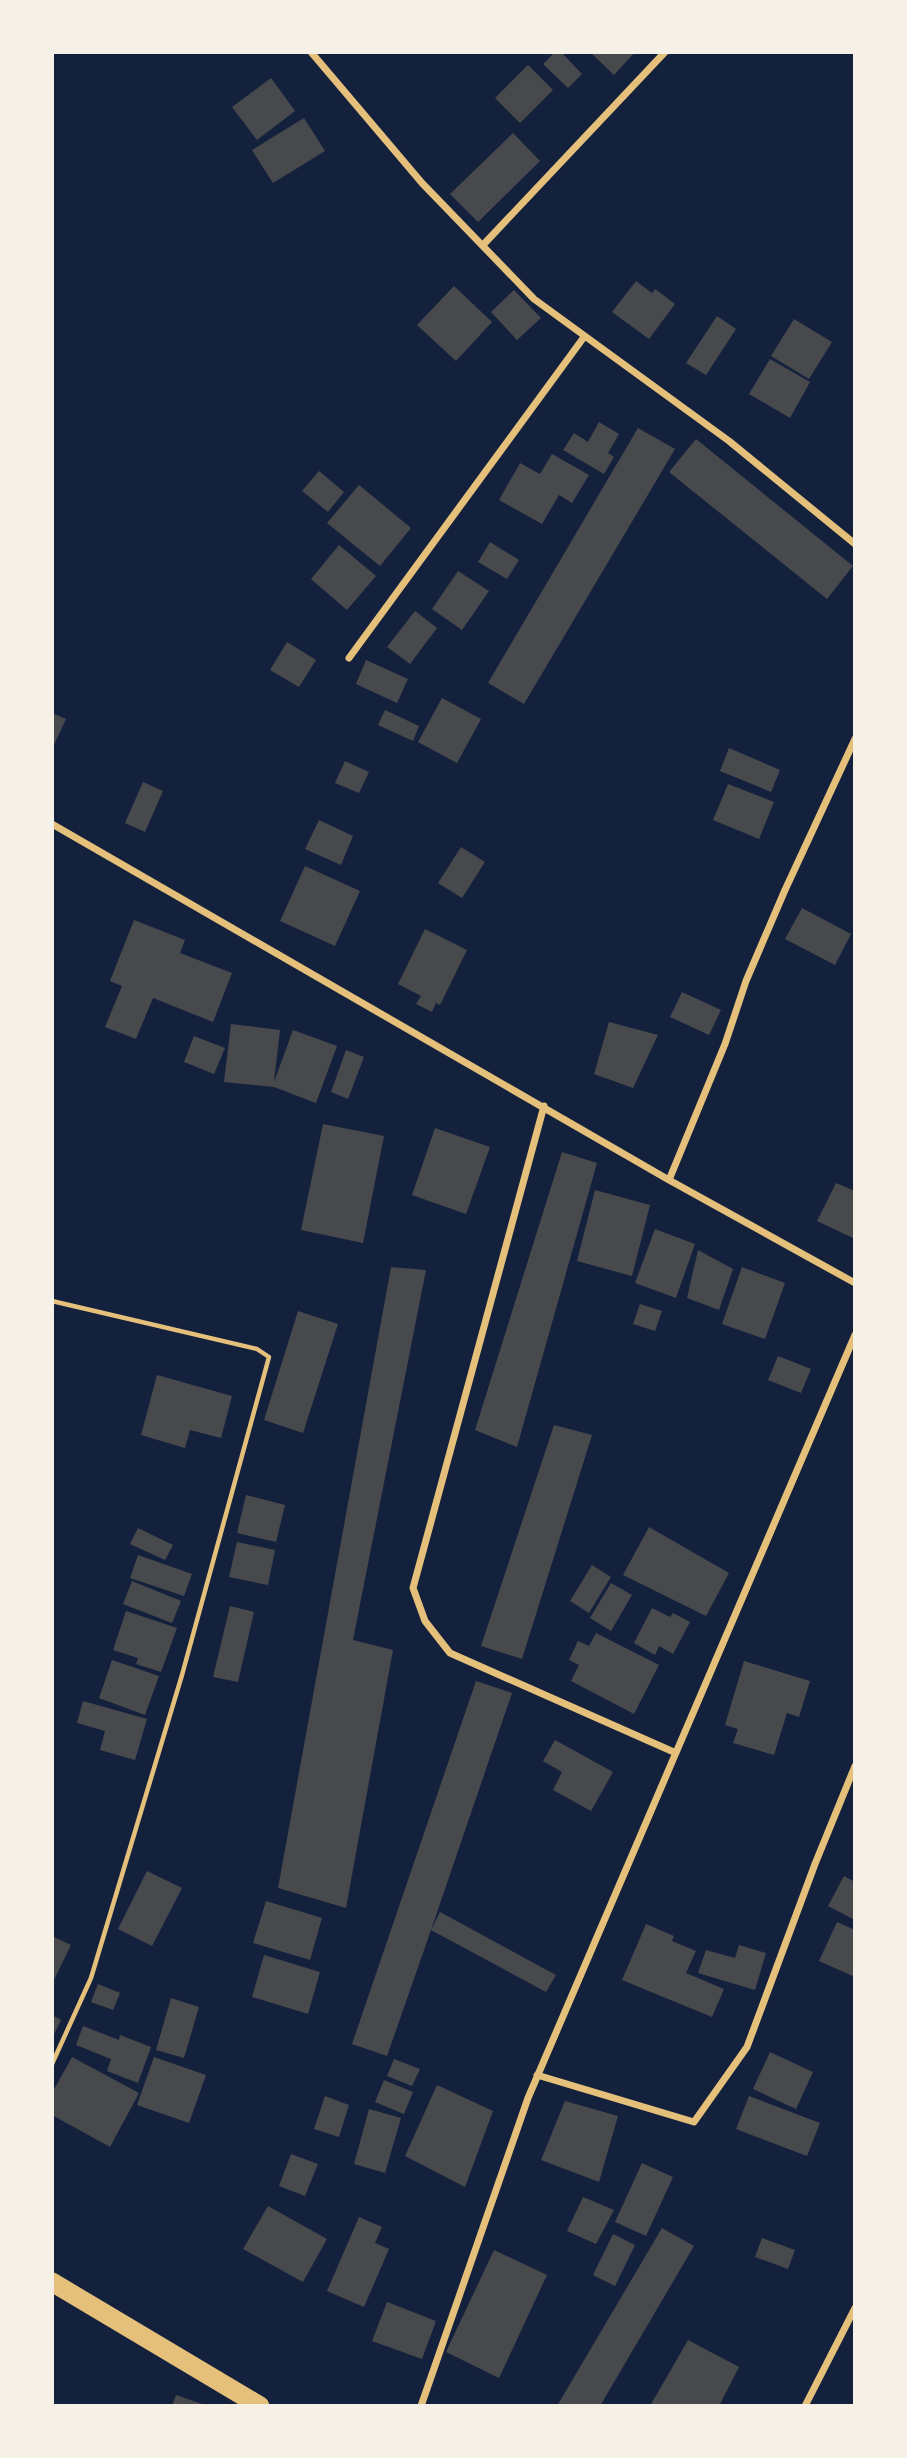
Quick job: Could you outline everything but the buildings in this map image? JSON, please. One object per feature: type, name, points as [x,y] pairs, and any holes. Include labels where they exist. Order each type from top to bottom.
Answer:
[{"type":"highway","points":[[52,2281],[260,2406]]},
{"type":"street","points":[[311,52],[422,183],[534,299],[719,434],[855,544]]},
{"type":"street","points":[[482,245],[665,52]]},
{"type":"street","points":[[349,658],[584,337]]},
{"type":"street","points":[[669,1180],[725,1044],[756,958],[855,739]]},
{"type":"street","points":[[52,824],[669,1180],[855,1283]]},
{"type":"street","points":[[544,1106],[413,1588],[425,1621],[450,1653],[676,1753]]},
{"type":"street","points":[[421,2406],[537,2075],[855,1335]]},
{"type":"street","points":[[537,2075],[694,2122],[747,2048],[815,1864],[855,1766]]},
{"type":"street","points":[[805,2406],[855,2308]]},
{"type":"path","points":[[52,1301],[257,1349],[269,1357],[182,1675],[91,1978],[52,2064]]}]
